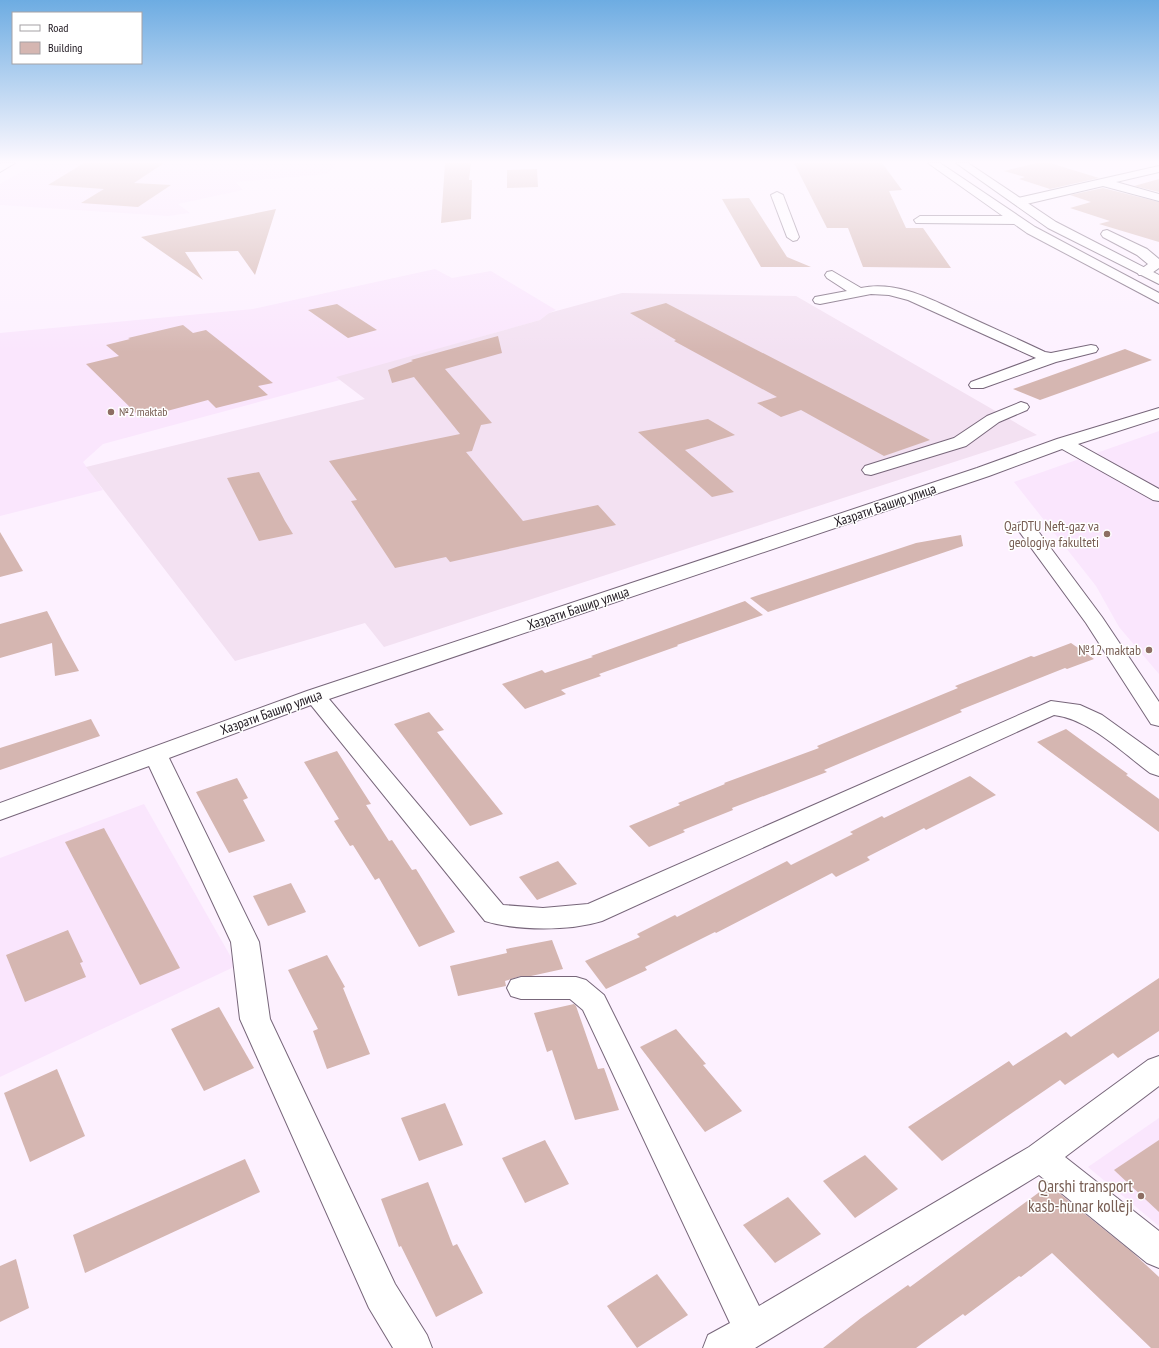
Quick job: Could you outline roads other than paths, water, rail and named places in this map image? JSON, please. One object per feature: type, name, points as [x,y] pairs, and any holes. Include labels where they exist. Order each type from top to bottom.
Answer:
[{"type":"street","points":[[789,226],[793,237]]},
{"type":"street","points":[[1025,226],[1159,299]]},
{"type":"street","points":[[1054,226],[1159,280]]},
{"type":"street","points":[[1107,234],[1142,252],[1157,264],[1144,272]]},
{"type":"street","points":[[832,275],[860,293]]},
{"type":"street","points":[[820,300],[871,290],[889,291],[913,297],[1040,355],[1051,358]]},
{"type":"street","points":[[977,385],[1051,358],[1091,349]]},
{"type":"street","points":[[871,470],[960,442],[993,419],[1020,407]]},
{"type":"street","name":"Хазрати Башир улица","points":[[0,812],[315,696],[983,472],[1064,443],[1159,413]]},
{"type":"street","points":[[1064,443],[1159,496]]},
{"type":"street","points":[[1025,527],[1095,621],[1159,719]]},
{"type":"street","points":[[315,696],[495,914],[543,918],[592,914],[1051,708],[1072,710],[1094,720],[1159,768]]},
{"type":"street","points":[[156,754],[245,942],[255,1019],[382,1296],[414,1348]]},
{"type":"street","points":[[521,988],[576,988],[594,1003],[752,1330]]},
{"type":"street","points":[[721,1348],[1041,1157],[1159,1069]]},
{"type":"street","points":[[1041,1157],[1159,1252]]},
{"type":"place","name":"№2 maktab","points":[[111,412]]},
{"type":"place","name":"QarDTU Neft-gaz va geologiya fakulteti","points":[[1107,534]]},
{"type":"place","name":"№12 maktab","points":[[1149,650]]},
{"type":"place","name":"Qarshi transport kasb-hunar kolleji","points":[[1141,1196]]}]
